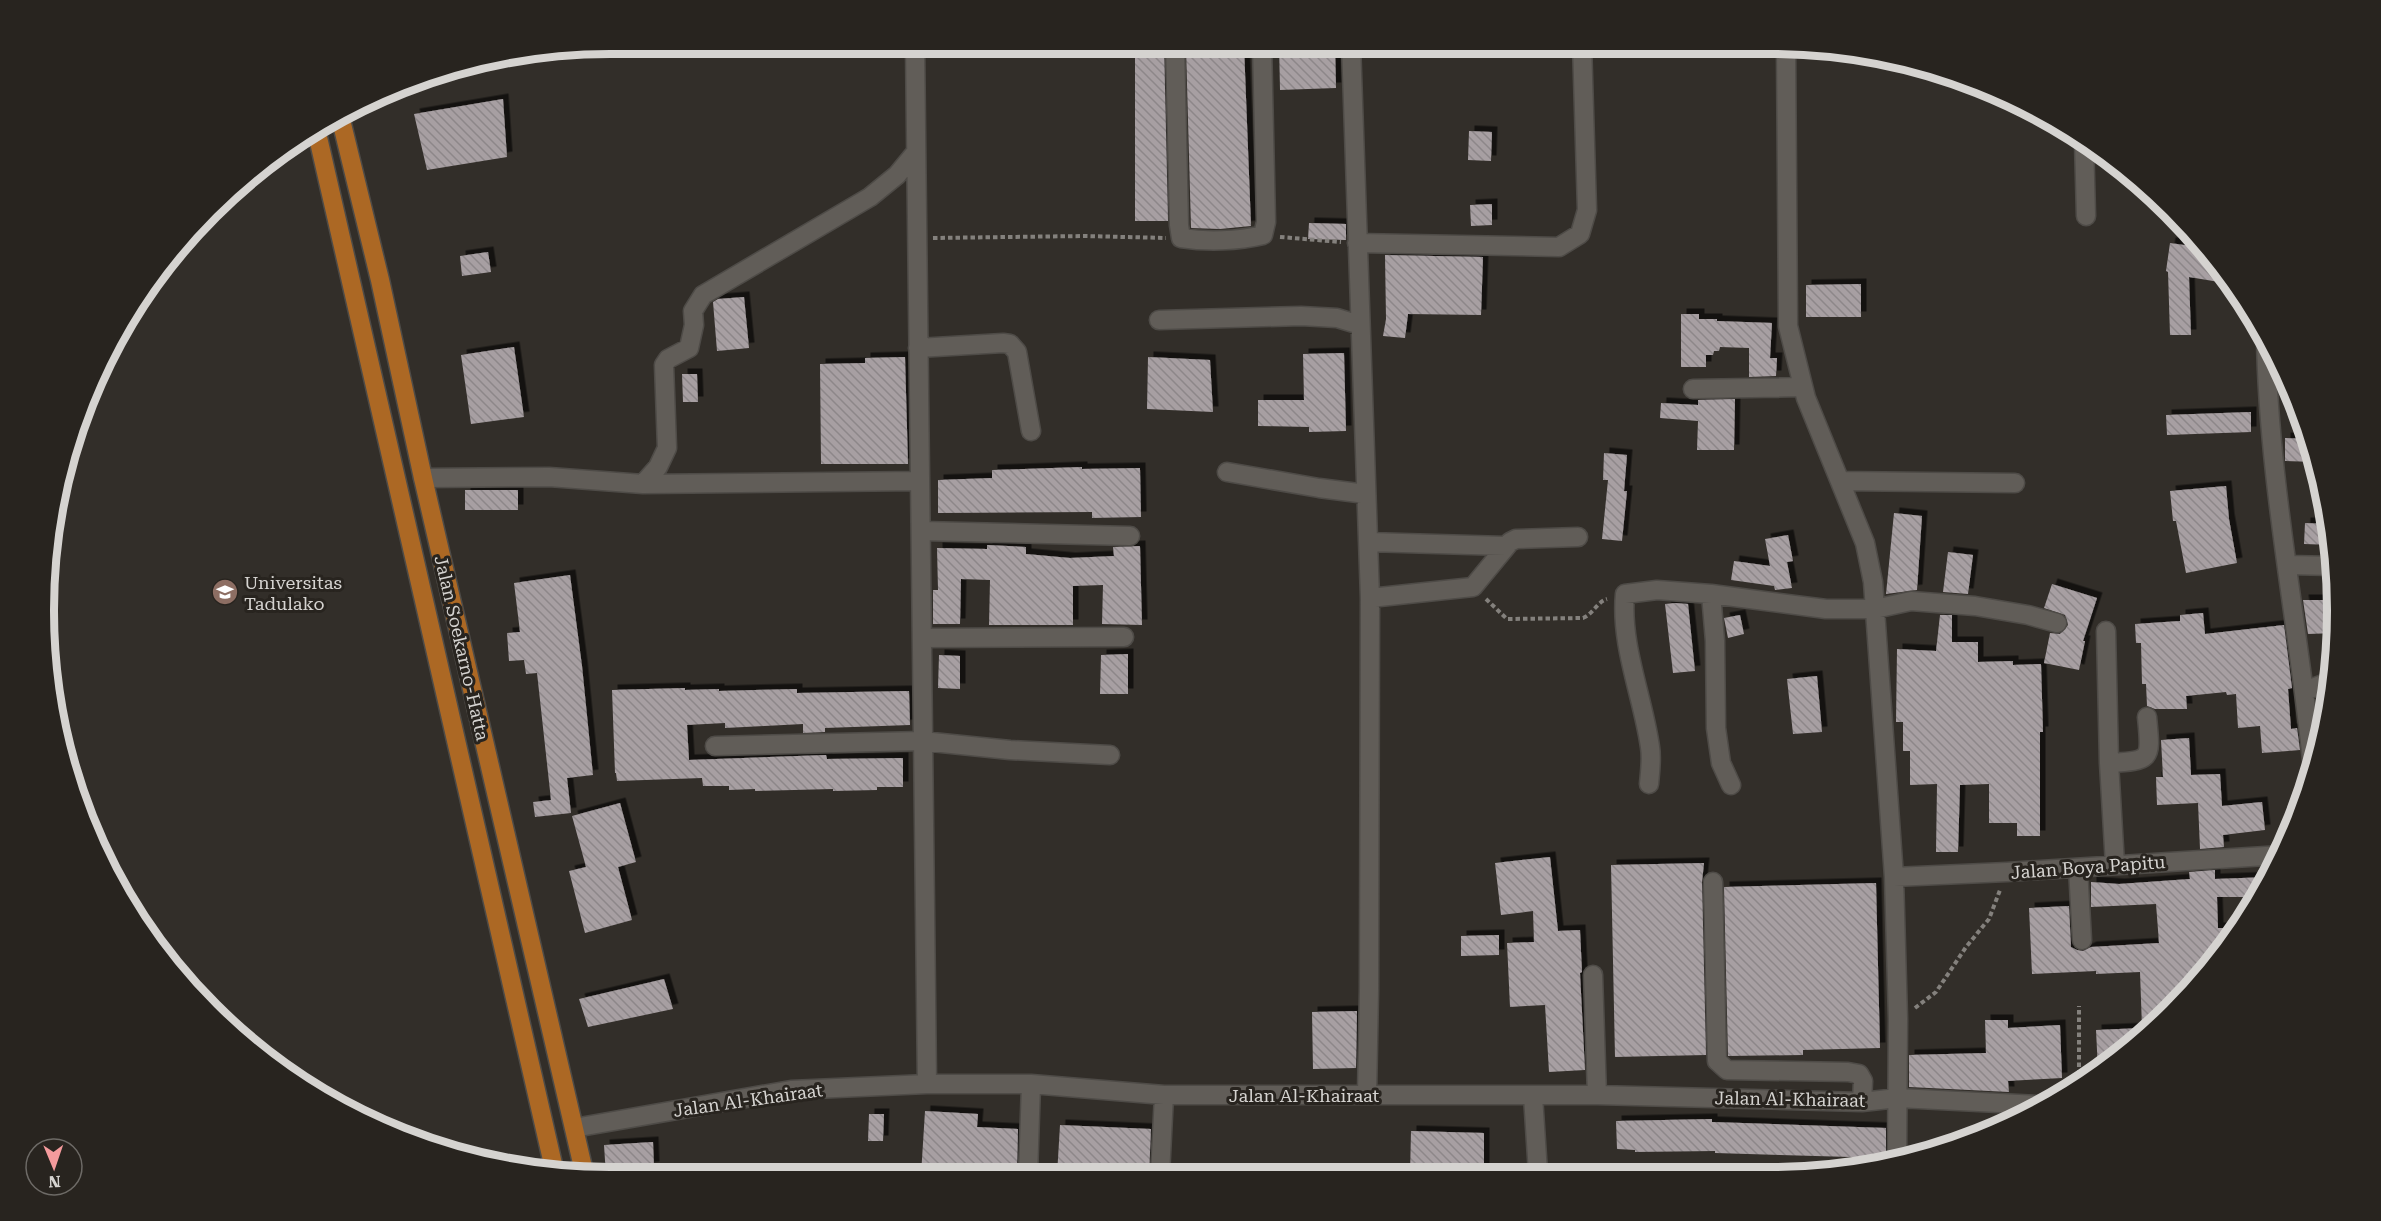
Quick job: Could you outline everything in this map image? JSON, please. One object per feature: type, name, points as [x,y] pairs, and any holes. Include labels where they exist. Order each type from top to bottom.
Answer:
[{"type":"main road","name":"Jalan Soekarno-Hatta","points":[[342,123],[380,280],[423,478],[583,1166]]},
{"type":"main road","name":"Jalan Soekarno-Hatta","points":[[317,138],[553,1164]]},
{"type":"street","points":[[915,54],[918,481],[922,531],[922,741],[927,1084]]},
{"type":"street","points":[[1175,54],[1181,238],[1239,239],[1263,236],[1266,222],[1262,54]]},
{"type":"street","points":[[1351,54],[1370,598],[1367,1095]]},
{"type":"street","points":[[1357,243],[1559,247],[1580,234],[1587,210],[1582,54]]},
{"type":"street","points":[[1786,54],[1788,326],[1802,387],[1865,543],[1873,582],[1894,877],[1898,1019],[1897,1152]]},
{"type":"street","points":[[643,484],[658,467],[667,448],[664,364],[668,359],[689,348],[694,325],[693,311],[703,295],[731,281],[791,242],[870,197],[897,175],[916,152]]},
{"type":"street","points":[[2085,152],[2086,216]]},
{"type":"street","points":[[1159,320],[1301,316],[1337,318],[1360,325]]},
{"type":"street","points":[[918,348],[1010,344],[1017,352],[1031,431]]},
{"type":"street","points":[[2266,357],[2267,400],[2306,691],[2311,743]]},
{"type":"street","points":[[1693,389],[1802,387]]},
{"type":"street","points":[[1227,472],[1366,494]]},
{"type":"street","points":[[423,478],[549,477],[643,484],[918,481]]},
{"type":"street","points":[[1840,481],[2015,483]]},
{"type":"street","points":[[922,531],[1130,536]]},
{"type":"street","points":[[1370,598],[1473,587],[1505,546],[1516,539],[1578,537]]},
{"type":"street","points":[[1368,542],[1505,546]]},
{"type":"street","points":[[2288,565],[2325,566]]},
{"type":"street","points":[[1649,784],[1650,749],[1629,649],[1623,611],[1625,594],[1657,590],[1711,594],[1826,609],[1875,609],[1911,600],[2028,615],[2057,623]]},
{"type":"street","points":[[1711,594],[1715,641],[1716,728],[1721,763],[1731,785]]},
{"type":"street","points":[[2106,631],[2109,763],[2115,865]]},
{"type":"street","points":[[923,638],[1124,637]]},
{"type":"street","points":[[2306,691],[2322,685]]},
{"type":"street","points":[[2109,763],[2142,760],[2147,756],[2150,745],[2147,717]]},
{"type":"street","points":[[715,746],[922,741],[1010,750],[1110,755]]},
{"type":"street","name":"Jalan Boya Papitu","points":[[1894,877],[2271,856]]},
{"type":"street","points":[[2078,868],[2082,940]]},
{"type":"street","points":[[1713,882],[1717,1061],[1727,1070],[1860,1074],[1863,1081],[1862,1102]]},
{"type":"street","points":[[1593,975],[1597,1095]]},
{"type":"street","name":"Jalan Al-Khairaat","points":[[574,1128],[791,1090],[927,1084],[1031,1084],[1164,1095],[1597,1095],[1862,1102],[1898,1098],[2025,1105]]},
{"type":"street","points":[[1028,1167],[1031,1084]]},
{"type":"street","points":[[1160,1167],[1164,1095]]},
{"type":"street","points":[[1533,1096],[1538,1167]]},
{"type":"path","points":[[917,238],[1085,236],[1181,238]]},
{"type":"path","points":[[1263,236],[1357,243]]},
{"type":"path","points":[[1473,587],[1507,619],[1582,618],[1589,615],[1603,600],[1625,594]]},
{"type":"path","points":[[1898,1019],[1923,1004],[1936,992],[1966,947],[1989,919],[2007,872]]},
{"type":"path","points":[[2079,1006],[2079,1074]]},
{"type":"building","points":[[1135,54],[1164,54],[1168,221],[1135,221]]},
{"type":"building","points":[[1186,54],[1244,54],[1251,226],[1220,229],[1191,228]]},
{"type":"building","points":[[1279,54],[1335,54],[1336,88],[1280,90]]},
{"type":"building","points":[[503,99],[507,157],[427,170],[414,114]]},
{"type":"building","points":[[1469,131],[1492,132],[1491,161],[1468,160]]},
{"type":"building","points":[[1492,204],[1492,225],[1471,226],[1470,205]]},
{"type":"building","points":[[1309,223],[1346,224],[1346,240],[1308,239]]},
{"type":"building","points":[[2170,243],[2191,246],[2219,282],[2189,277],[2191,335],[2170,335],[2168,272],[2166,271]]},
{"type":"building","points":[[488,252],[491,272],[462,276],[460,256]]},
{"type":"building","points":[[1385,255],[1483,257],[1481,315],[1408,314],[1405,338],[1383,336],[1386,319]]},
{"type":"building","points":[[1861,284],[1861,317],[1806,317],[1806,285]]},
{"type":"building","points":[[744,297],[749,348],[717,351],[713,302],[718,299]]},
{"type":"building","points":[[1681,314],[1699,314],[1699,319],[1717,319],[1717,321],[1772,323],[1770,358],[1777,358],[1776,376],[1749,377],[1749,348],[1720,347],[1719,351],[1714,351],[1713,355],[1706,355],[1706,367],[1681,367]]},
{"type":"building","points":[[514,347],[524,417],[471,424],[461,355]]},
{"type":"building","points":[[1344,353],[1346,431],[1309,432],[1309,427],[1258,426],[1258,400],[1304,400],[1303,354]]},
{"type":"building","points":[[905,357],[908,464],[821,464],[820,364],[865,363],[865,358]]},
{"type":"building","points":[[1148,357],[1210,360],[1213,412],[1147,409]]},
{"type":"building","points":[[682,374],[697,374],[698,402],[683,402]]},
{"type":"building","points":[[1735,399],[1734,450],[1697,450],[1698,421],[1660,418],[1661,403],[1698,405],[1698,400]]},
{"type":"building","points":[[2251,412],[2251,432],[2167,435],[2166,415]]},
{"type":"building","points":[[2285,438],[2299,439],[2307,462],[2285,461]]},
{"type":"building","points":[[1604,453],[1627,455],[1624,491],[1627,491],[1622,541],[1602,539],[1608,480],[1603,480]]},
{"type":"building","points":[[1082,467],[1082,469],[1140,468],[1141,517],[1092,518],[1092,512],[938,513],[938,480],[992,478],[992,470]]},
{"type":"building","points":[[2226,486],[2237,563],[2186,573],[2176,521],[2173,521],[2170,491]]},
{"type":"building","points":[[465,490],[518,490],[518,510],[465,510]]},
{"type":"building","points":[[1894,513],[1922,516],[1917,590],[1886,594]]},
{"type":"building","points":[[2305,523],[2320,524],[2323,545],[2304,544]]},
{"type":"building","points":[[1788,535],[1793,561],[1787,562],[1792,588],[1775,590],[1774,586],[1731,580],[1734,561],[1770,566],[1765,539]]},
{"type":"building","points":[[987,545],[1026,547],[1026,554],[1070,558],[1114,556],[1113,547],[1140,546],[1142,625],[1102,624],[1103,585],[1073,586],[1073,625],[989,625],[990,580],[961,579],[960,624],[933,624],[933,590],[938,590],[937,548],[987,549]]},
{"type":"building","points":[[1948,552],[1973,555],[1968,594],[1943,592]]},
{"type":"building","points":[[570,575],[593,775],[567,778],[571,813],[535,817],[533,802],[551,800],[537,673],[526,674],[524,660],[509,661],[507,633],[520,632],[514,583]]},
{"type":"building","points":[[2052,584],[2097,598],[2083,641],[2085,641],[2079,670],[2044,663],[2050,633],[2060,634],[2068,625],[2065,615],[2044,608]]},
{"type":"building","points":[[2303,600],[2327,600],[2326,633],[2308,634]]},
{"type":"building","points":[[1665,604],[1688,604],[1695,671],[1673,673]]},
{"type":"building","points":[[2203,613],[2205,634],[2284,625],[2292,688],[2288,689],[2291,729],[2297,728],[2300,750],[2262,753],[2260,726],[2238,728],[2236,694],[2227,695],[2226,692],[2186,696],[2187,709],[2155,709],[2147,706],[2146,684],[2142,684],[2141,643],[2136,643],[2135,624],[2180,621],[2180,615]]},
{"type":"building","points":[[1740,615],[1744,634],[1728,638],[1724,618]]},
{"type":"building","points":[[1940,615],[1952,615],[1952,642],[1978,642],[1978,662],[2013,661],[2013,665],[2041,664],[2043,732],[2040,732],[2040,836],[2017,836],[2017,823],[1989,823],[1989,784],[1960,785],[1958,852],[1936,852],[1937,784],[1910,785],[1910,751],[1903,751],[1903,722],[1896,722],[1897,649],[1936,651]]},
{"type":"building","points":[[1128,654],[1128,694],[1100,694],[1101,655]]},
{"type":"building","points":[[939,655],[960,656],[960,689],[938,688]]},
{"type":"building","points":[[1817,676],[1822,732],[1793,734],[1787,679]]},
{"type":"building","points":[[685,688],[685,690],[719,689],[719,691],[797,689],[797,693],[909,691],[910,725],[825,728],[825,732],[803,733],[803,724],[725,728],[725,723],[687,725],[689,760],[826,755],[827,759],[903,758],[903,787],[877,787],[877,790],[755,791],[755,789],[729,790],[729,786],[703,786],[702,778],[617,781],[612,690]]},
{"type":"building","points":[[2189,738],[2191,775],[2220,774],[2222,806],[2262,802],[2265,830],[2223,835],[2224,847],[2200,849],[2198,803],[2157,805],[2156,777],[2163,777],[2161,740]]},
{"type":"building","points":[[620,803],[636,862],[618,867],[632,920],[585,933],[569,871],[586,867],[572,816]]},
{"type":"building","points":[[1550,857],[1558,931],[1580,930],[1585,1070],[1549,1072],[1545,1005],[1510,1007],[1507,943],[1534,942],[1533,911],[1501,915],[1495,863]]},
{"type":"building","points":[[1704,863],[1702,882],[1706,1055],[1615,1057],[1611,865]]},
{"type":"building","points":[[2215,870],[2215,879],[2259,877],[2247,897],[2217,897],[2218,928],[2227,928],[2189,977],[2142,1024],[2140,972],[2096,974],[2096,971],[2032,974],[2029,908],[2069,906],[2071,947],[2077,950],[2159,943],[2156,904],[2091,907],[2091,882],[2119,884],[2190,879],[2189,872]]},
{"type":"building","points":[[1876,883],[1880,1048],[1803,1050],[1803,1055],[1728,1056],[1724,887]]},
{"type":"building","points":[[1499,935],[1499,955],[1461,956],[1461,936]]},
{"type":"building","points":[[664,979],[673,1009],[588,1027],[579,999]]},
{"type":"building","points":[[1357,1011],[1356,1068],[1313,1069],[1312,1012]]},
{"type":"building","points":[[1985,1020],[2008,1020],[2008,1028],[2060,1025],[2062,1078],[2008,1081],[2009,1092],[1909,1087],[1909,1055],[1986,1053]]},
{"type":"building","points":[[2138,1028],[2097,1060],[2096,1030]]},
{"type":"building","points":[[925,1111],[978,1114],[977,1127],[1018,1129],[1017,1167],[922,1167]]},
{"type":"building","points":[[869,1114],[884,1114],[883,1141],[868,1141]]},
{"type":"building","points":[[1712,1119],[1712,1122],[1886,1128],[1886,1154],[1870,1158],[1715,1153],[1715,1151],[1635,1152],[1635,1150],[1617,1149],[1616,1121]]},
{"type":"building","points":[[1060,1125],[1151,1129],[1149,1167],[1057,1167]]},
{"type":"building","points":[[1411,1131],[1484,1133],[1484,1167],[1410,1167]]},
{"type":"building","points":[[653,1142],[654,1167],[605,1167],[604,1145]]},
{"type":"place","name":"Universitas Tadulako","points":[[225,592]]}]
